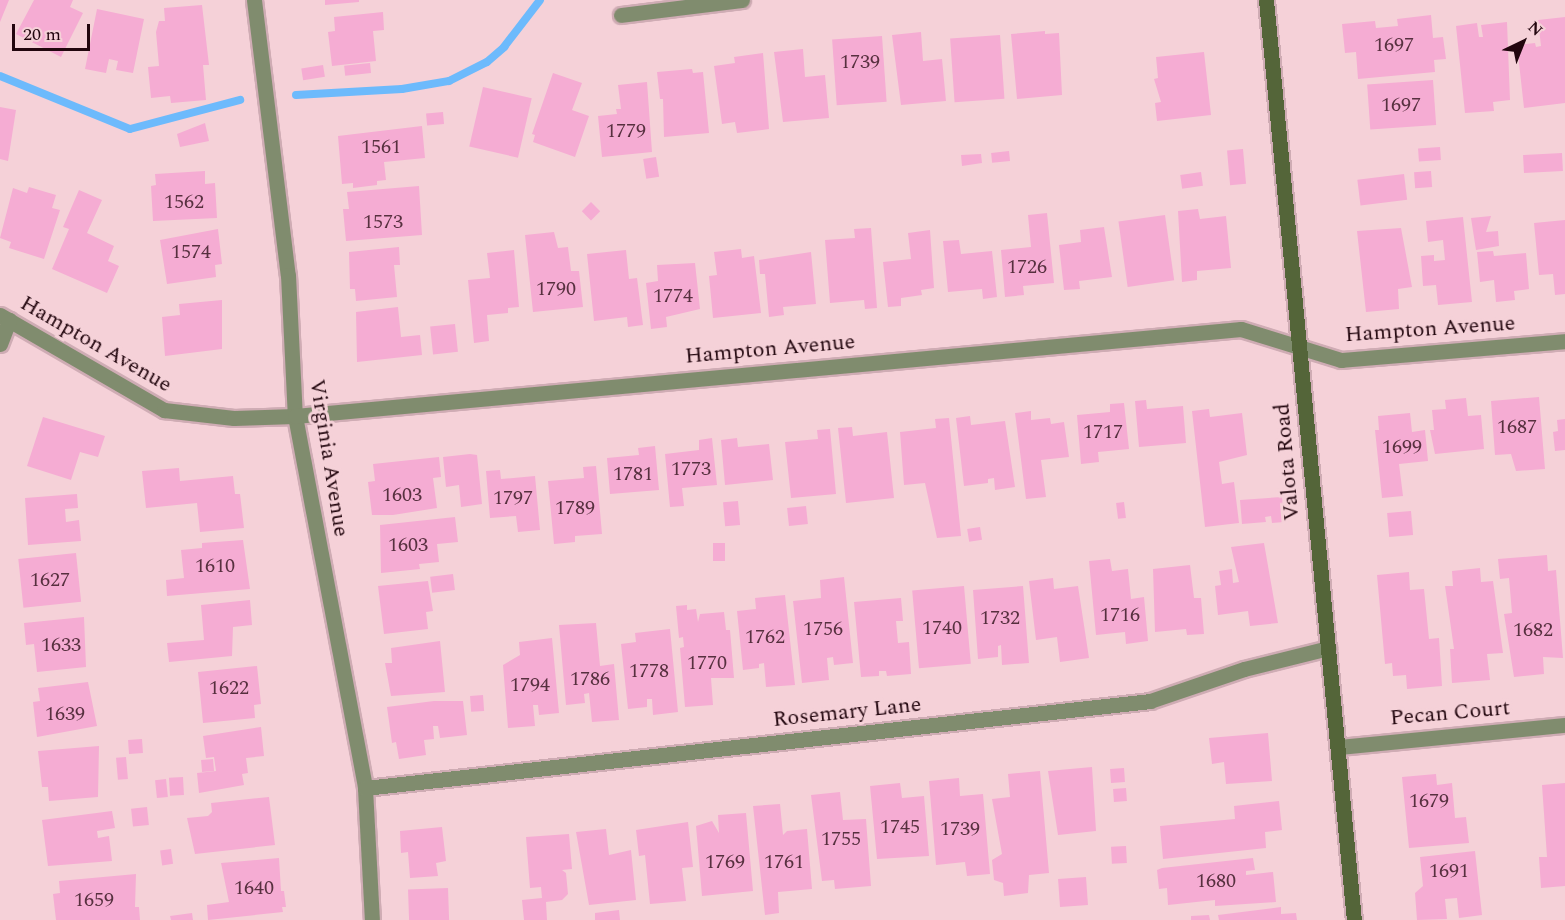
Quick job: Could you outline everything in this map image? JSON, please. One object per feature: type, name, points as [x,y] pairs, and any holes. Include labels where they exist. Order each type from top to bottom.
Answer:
[{"type":"street","name":"Virginia Avenue","points":[[254,0],[288,275],[295,416],[365,788],[372,920]]},
{"type":"street","points":[[621,15],[742,0]]},
{"type":"street","name":"Valota Road","points":[[1266,0],[1354,920]]},
{"type":"street","name":"Hampton Avenue","points":[[4,317],[164,410],[234,418],[295,416],[1240,329],[1341,360],[1565,341]]},
{"type":"street","points":[[0,344],[4,317]]},
{"type":"street","name":"Rosemary Lane","points":[[365,788],[1150,701],[1244,669],[1328,648]]},
{"type":"street","name":"Pecan Court","points":[[1339,747],[1565,725]]},
{"type":"building","points":[[0,0],[9,0],[0,22]]},
{"type":"building","points":[[34,0],[73,0],[70,7],[83,13],[61,57],[16,34]]},
{"type":"building","points":[[325,0],[359,0],[359,2],[325,5]]},
{"type":"building","points":[[202,5],[209,65],[203,65],[206,100],[171,103],[170,96],[151,98],[148,67],[159,66],[156,32],[159,21],[165,21],[164,8]]},
{"type":"building","points":[[97,9],[144,19],[133,73],[116,70],[118,61],[109,59],[106,73],[85,69]]},
{"type":"building","points":[[383,12],[384,30],[373,31],[376,61],[332,66],[328,32],[335,31],[334,17]]},
{"type":"building","points":[[1431,15],[1433,38],[1443,37],[1446,59],[1434,60],[1435,72],[1358,79],[1356,52],[1345,53],[1342,24],[1375,21],[1376,28],[1398,26],[1397,19]]},
{"type":"building","points":[[1565,17],[1565,103],[1524,108],[1517,45],[1535,43],[1536,47],[1541,46],[1538,20]]},
{"type":"building","points":[[1507,22],[1510,100],[1493,102],[1494,111],[1465,113],[1456,26],[1477,23],[1479,37],[1483,37],[1481,25]]},
{"type":"building","points":[[1045,31],[1045,34],[1059,33],[1062,95],[1017,99],[1011,34]]},
{"type":"building","points":[[921,32],[923,61],[942,59],[946,101],[901,105],[892,35]]},
{"type":"building","points":[[1000,35],[1004,99],[955,102],[950,38]]},
{"type":"building","points":[[882,36],[887,102],[837,105],[832,39]]},
{"type":"building","points":[[803,49],[805,77],[825,75],[829,118],[783,122],[774,52]]},
{"type":"building","points":[[1204,52],[1211,115],[1157,121],[1155,103],[1161,102],[1154,79],[1158,78],[1156,57]]},
{"type":"building","points":[[763,53],[769,129],[737,133],[735,122],[722,124],[714,66],[735,63],[734,57]]},
{"type":"building","points":[[370,63],[371,73],[345,76],[344,66]]},
{"type":"building","points":[[323,65],[325,77],[303,80],[301,68]]},
{"type":"building","points":[[692,69],[693,73],[703,72],[709,133],[664,137],[663,99],[660,99],[657,72]]},
{"type":"building","points":[[553,73],[582,83],[572,110],[589,116],[575,157],[533,142],[535,135],[532,134]]},
{"type":"building","points":[[1433,80],[1436,125],[1370,129],[1367,85]]},
{"type":"building","points":[[647,82],[652,152],[602,157],[598,116],[617,114],[616,109],[621,109],[618,85]]},
{"type":"building","points":[[483,87],[532,98],[518,158],[469,146]]},
{"type":"building","points":[[0,107],[16,110],[8,161],[0,159]]},
{"type":"building","points":[[443,112],[444,124],[427,125],[426,113]]},
{"type":"building","points":[[205,123],[209,141],[180,147],[177,134]]},
{"type":"building","points":[[422,126],[425,158],[384,162],[386,180],[377,181],[377,185],[353,188],[353,183],[342,184],[338,136]]},
{"type":"building","points":[[1440,147],[1441,160],[1419,162],[1418,149]]},
{"type":"building","points":[[1243,149],[1246,184],[1230,185],[1227,150]]},
{"type":"building","points":[[1009,151],[1010,161],[992,163],[991,153]]},
{"type":"building","points":[[1562,153],[1563,171],[1524,173],[1523,155]]},
{"type":"building","points":[[981,154],[982,163],[962,166],[961,155]]},
{"type":"building","points":[[656,157],[659,177],[646,179],[643,159]]},
{"type":"building","points":[[205,171],[205,184],[215,183],[217,218],[153,221],[151,186],[156,185],[155,174]]},
{"type":"building","points":[[1431,171],[1432,187],[1415,188],[1414,172]]},
{"type":"building","points":[[1201,172],[1203,186],[1182,189],[1180,175]]},
{"type":"building","points":[[1404,174],[1407,200],[1361,206],[1357,180]]},
{"type":"building","points":[[419,186],[422,235],[346,241],[343,209],[349,209],[347,192]]},
{"type":"building","points":[[29,187],[56,195],[52,208],[60,210],[44,259],[9,248],[11,242],[0,238],[13,188],[27,193]]},
{"type":"building","points":[[79,190],[102,200],[87,233],[114,246],[108,261],[119,266],[107,293],[52,269],[69,229],[63,227]]},
{"type":"building","points":[[591,202],[600,211],[591,220],[582,211]]},
{"type":"building","points":[[1198,209],[1200,219],[1226,216],[1231,268],[1197,271],[1197,280],[1182,282],[1178,211]]},
{"type":"building","points":[[1047,213],[1054,283],[1023,286],[1024,295],[1005,297],[1001,250],[1031,247],[1028,215]]},
{"type":"building","points":[[1165,215],[1174,280],[1128,287],[1118,222]]},
{"type":"building","points":[[1491,216],[1486,232],[1498,231],[1499,246],[1476,250],[1471,218]]},
{"type":"building","points":[[1463,217],[1472,302],[1438,305],[1436,285],[1423,286],[1421,256],[1434,255],[1434,261],[1445,260],[1443,240],[1428,242],[1426,221]]},
{"type":"building","points":[[1565,220],[1565,294],[1555,295],[1553,274],[1539,275],[1534,223]]},
{"type":"building","points":[[1104,227],[1112,277],[1079,281],[1080,289],[1064,290],[1059,245],[1081,242],[1080,230]]},
{"type":"building","points":[[871,228],[877,308],[865,309],[864,300],[830,303],[825,240],[855,238],[854,229]]},
{"type":"building","points":[[1401,228],[1412,287],[1398,289],[1399,309],[1366,312],[1357,231]]},
{"type":"building","points":[[218,229],[222,264],[215,265],[216,277],[167,284],[160,240]]},
{"type":"building","points":[[930,230],[934,288],[921,290],[922,295],[901,298],[901,306],[888,307],[883,262],[911,259],[908,233]]},
{"type":"building","points":[[554,232],[558,248],[568,247],[571,271],[579,271],[583,307],[533,312],[525,235]]},
{"type":"building","points":[[959,240],[961,254],[992,251],[997,297],[983,299],[982,289],[948,292],[943,241]]},
{"type":"building","points":[[399,247],[400,265],[394,265],[397,297],[356,301],[355,289],[350,289],[349,252]]},
{"type":"building","points":[[741,249],[742,258],[754,256],[761,313],[713,318],[709,276],[717,275],[714,252]]},
{"type":"building","points":[[514,250],[519,307],[508,308],[508,313],[487,315],[489,341],[474,343],[468,280],[490,278],[487,253]]},
{"type":"building","points":[[626,250],[629,279],[637,278],[643,325],[628,327],[627,317],[594,321],[587,254]]},
{"type":"building","points":[[1493,251],[1494,256],[1526,253],[1529,289],[1514,291],[1515,300],[1496,302],[1494,280],[1480,282],[1477,252]]},
{"type":"building","points":[[811,252],[816,304],[783,307],[784,315],[769,317],[765,274],[760,274],[759,260]]},
{"type":"building","points":[[695,263],[700,309],[666,317],[667,327],[651,329],[646,283],[658,281],[657,265]]},
{"type":"building","points":[[222,300],[222,349],[165,356],[162,317],[180,315],[179,304]]},
{"type":"building","points":[[398,307],[401,337],[420,335],[422,355],[357,362],[356,312]]},
{"type":"building","points":[[455,324],[458,352],[433,354],[430,327]]},
{"type":"building","points":[[1539,397],[1545,469],[1516,471],[1511,454],[1495,455],[1491,401]]},
{"type":"building","points":[[1466,398],[1468,416],[1481,415],[1484,449],[1435,454],[1430,430],[1434,430],[1432,410],[1446,409],[1445,400]]},
{"type":"building","points":[[1146,400],[1147,409],[1183,406],[1186,443],[1139,447],[1135,401]]},
{"type":"building","points":[[1124,403],[1129,449],[1098,452],[1099,462],[1081,464],[1077,415],[1110,412],[1110,404]]},
{"type":"building","points":[[1209,409],[1210,417],[1242,413],[1247,455],[1219,462],[1222,484],[1234,482],[1239,523],[1205,527],[1192,411]]},
{"type":"building","points":[[1031,411],[1031,420],[1050,418],[1051,424],[1064,422],[1069,457],[1041,460],[1046,497],[1026,499],[1015,413]]},
{"type":"building","points":[[1410,413],[1412,432],[1425,430],[1428,461],[1399,464],[1403,496],[1382,498],[1375,430],[1379,430],[1378,416]]},
{"type":"building","points":[[970,416],[971,425],[1005,421],[1015,487],[995,490],[994,478],[988,479],[988,483],[964,486],[956,418]]},
{"type":"building","points":[[43,417],[105,436],[98,457],[80,452],[71,480],[27,466]]},
{"type":"building","points":[[949,418],[961,536],[937,538],[925,483],[904,485],[900,432],[936,428],[935,419]]},
{"type":"building","points":[[1565,419],[1565,450],[1555,451],[1553,432],[1558,431],[1557,420]]},
{"type":"building","points":[[852,427],[853,436],[887,432],[894,498],[846,503],[838,428]]},
{"type":"building","points":[[830,429],[836,494],[791,498],[785,442],[818,439],[817,430]]},
{"type":"building","points":[[712,438],[717,485],[682,488],[684,506],[670,507],[665,454],[699,450],[699,440]]},
{"type":"building","points":[[737,438],[738,447],[769,444],[773,480],[725,485],[721,440]]},
{"type":"building","points":[[655,446],[659,490],[610,494],[607,458],[639,455],[638,448]]},
{"type":"building","points":[[477,455],[482,504],[461,507],[459,485],[446,487],[443,457]]},
{"type":"building","points":[[439,457],[441,477],[433,478],[437,508],[393,515],[372,515],[368,482],[375,481],[373,464]]},
{"type":"building","points":[[596,466],[602,534],[575,536],[575,542],[554,544],[548,481],[584,478],[583,467]]},
{"type":"building","points":[[179,468],[180,481],[233,476],[235,494],[240,494],[244,528],[200,532],[197,503],[146,508],[142,471]]},
{"type":"building","points":[[500,470],[501,479],[535,476],[540,530],[518,532],[516,516],[490,518],[486,471]]},
{"type":"building","points":[[77,494],[78,508],[65,509],[66,522],[79,520],[81,541],[28,545],[25,498]]},
{"type":"building","points":[[1282,497],[1284,522],[1272,523],[1271,516],[1265,517],[1266,522],[1242,524],[1240,500]]},
{"type":"building","points":[[738,501],[740,525],[725,526],[723,502]]},
{"type":"building","points":[[1124,502],[1126,518],[1118,519],[1116,503]]},
{"type":"building","points":[[806,506],[808,524],[789,526],[787,508]]},
{"type":"building","points":[[1411,511],[1413,535],[1389,537],[1387,513]]},
{"type":"building","points":[[455,517],[458,542],[437,544],[439,562],[419,564],[420,569],[381,573],[380,525]]},
{"type":"building","points":[[980,527],[982,540],[969,542],[967,529]]},
{"type":"building","points":[[243,540],[250,589],[167,596],[166,580],[184,578],[181,550],[202,548],[202,543]]},
{"type":"building","points":[[713,543],[725,543],[725,561],[713,561]]},
{"type":"building","points":[[1264,543],[1278,623],[1250,626],[1248,611],[1218,615],[1215,586],[1221,585],[1219,571],[1232,569],[1233,583],[1239,582],[1231,547]]},
{"type":"building","points":[[76,553],[81,602],[23,608],[18,559]]},
{"type":"building","points":[[1547,555],[1548,571],[1556,570],[1563,658],[1543,657],[1544,674],[1514,677],[1504,614],[1512,613],[1509,578],[1500,579],[1498,559]]},
{"type":"building","points":[[1110,559],[1112,571],[1128,569],[1131,599],[1144,597],[1148,641],[1126,644],[1125,632],[1096,635],[1089,561]]},
{"type":"building","points":[[1190,565],[1194,598],[1201,598],[1204,634],[1187,635],[1186,629],[1155,632],[1153,569]]},
{"type":"building","points":[[1480,568],[1481,582],[1493,581],[1503,653],[1487,654],[1490,680],[1452,683],[1450,649],[1454,649],[1445,586],[1453,586],[1452,571]]},
{"type":"building","points":[[1409,572],[1410,590],[1424,589],[1429,639],[1439,638],[1442,686],[1407,689],[1406,675],[1393,676],[1392,663],[1385,664],[1377,575]]},
{"type":"building","points":[[453,574],[455,590],[432,593],[430,577]]},
{"type":"building","points":[[844,577],[853,663],[834,665],[833,657],[827,658],[829,680],[802,683],[793,601],[821,598],[820,580]]},
{"type":"building","points":[[1053,578],[1054,589],[1078,586],[1089,658],[1060,662],[1057,637],[1036,640],[1029,581]]},
{"type":"building","points":[[428,581],[433,611],[426,612],[428,629],[384,634],[378,586]]},
{"type":"building","points":[[964,586],[971,664],[919,668],[912,591]]},
{"type":"building","points":[[1023,586],[1029,663],[1002,665],[1001,645],[998,646],[998,657],[978,659],[973,590]]},
{"type":"building","points":[[785,595],[795,685],[766,687],[764,663],[759,664],[759,668],[743,670],[737,611],[756,609],[755,598]]},
{"type":"building","points":[[901,598],[903,621],[896,621],[898,643],[909,642],[911,674],[887,676],[886,671],[879,671],[879,676],[861,677],[854,602]]},
{"type":"building","points":[[250,600],[252,625],[233,627],[232,656],[169,662],[167,643],[204,640],[201,605]]},
{"type":"building","points":[[687,605],[687,610],[696,609],[698,622],[700,614],[724,612],[726,630],[730,630],[734,678],[711,678],[713,705],[685,707],[680,648],[684,647],[683,637],[679,638],[676,606]]},
{"type":"building","points":[[84,617],[86,667],[37,672],[34,644],[26,645],[24,623]]},
{"type":"building","points":[[596,623],[600,666],[614,664],[619,720],[592,722],[589,693],[584,694],[585,703],[566,705],[559,625]]},
{"type":"building","points":[[670,629],[678,712],[653,715],[652,699],[647,699],[647,707],[628,709],[621,644],[636,642],[635,633]]},
{"type":"building","points":[[552,638],[559,713],[539,715],[538,705],[533,705],[535,726],[508,728],[503,665],[520,655],[519,642]]},
{"type":"building","points":[[440,641],[445,692],[391,696],[385,663],[392,663],[391,648]]},
{"type":"building","points":[[257,666],[261,704],[254,705],[255,718],[203,723],[198,672]]},
{"type":"building","points":[[88,682],[97,726],[37,737],[33,702],[40,701],[38,688]]},
{"type":"building","points":[[483,695],[484,711],[471,712],[470,696]]},
{"type":"building","points":[[434,701],[463,701],[467,735],[440,738],[438,726],[433,726],[434,739],[424,740],[426,755],[399,759],[396,742],[392,743],[387,707]]},
{"type":"building","points":[[261,727],[264,756],[246,758],[248,773],[242,774],[244,785],[199,793],[197,773],[216,771],[214,757],[206,758],[203,736]]},
{"type":"building","points":[[1268,733],[1272,781],[1226,784],[1224,762],[1212,764],[1209,738]]},
{"type":"building","points":[[142,739],[143,753],[129,754],[128,740]]},
{"type":"building","points":[[99,746],[98,797],[49,801],[48,787],[42,787],[38,751]]},
{"type":"building","points":[[126,757],[128,779],[118,780],[116,758]]},
{"type":"building","points":[[213,759],[214,771],[202,772],[201,760]]},
{"type":"building","points":[[1092,767],[1096,831],[1058,835],[1048,771]]},
{"type":"building","points":[[1124,768],[1125,782],[1111,783],[1110,769]]},
{"type":"building","points":[[1040,771],[1049,873],[1029,875],[1028,893],[1004,896],[1003,883],[994,880],[992,860],[1002,854],[992,799],[1010,797],[1008,774]]},
{"type":"building","points":[[1436,774],[1437,785],[1452,783],[1455,818],[1466,817],[1469,843],[1409,848],[1402,777]]},
{"type":"building","points":[[183,777],[184,795],[170,796],[169,778]]},
{"type":"building","points":[[959,778],[960,796],[983,794],[990,874],[967,876],[965,862],[936,865],[929,781]]},
{"type":"building","points":[[166,779],[168,797],[157,798],[155,780]]},
{"type":"building","points":[[900,783],[902,798],[924,796],[929,856],[877,859],[870,786]]},
{"type":"building","points":[[1565,783],[1565,886],[1541,888],[1539,857],[1547,857],[1542,785]]},
{"type":"building","points":[[1126,788],[1127,801],[1114,802],[1113,789]]},
{"type":"building","points":[[840,792],[843,820],[866,819],[871,886],[835,889],[834,880],[822,881],[811,795]]},
{"type":"building","points":[[269,797],[275,845],[195,854],[187,818],[208,816],[212,812],[211,803]]},
{"type":"building","points":[[1279,801],[1282,830],[1265,832],[1266,848],[1163,859],[1160,826],[1235,819],[1234,806]]},
{"type":"building","points":[[780,804],[783,835],[787,831],[807,829],[812,889],[778,892],[779,913],[765,915],[753,806]]},
{"type":"building","points":[[147,807],[149,825],[133,827],[131,809]]},
{"type":"building","points":[[112,811],[115,828],[97,831],[98,838],[109,836],[112,861],[48,866],[42,820]]},
{"type":"building","points":[[746,813],[753,891],[702,896],[696,826],[712,821],[719,833],[718,815]]},
{"type":"building","points":[[688,822],[693,867],[682,868],[686,901],[650,904],[645,855],[639,856],[636,830]]},
{"type":"building","points":[[442,827],[446,861],[436,863],[438,876],[410,878],[408,852],[401,853],[400,831]]},
{"type":"building","points":[[606,829],[609,855],[631,850],[636,900],[589,905],[576,832]]},
{"type":"building","points":[[569,834],[572,869],[562,870],[566,873],[568,894],[562,900],[546,902],[547,920],[524,920],[522,900],[542,898],[541,887],[530,888],[526,837]]},
{"type":"building","points":[[1126,846],[1127,863],[1112,864],[1111,847]]},
{"type":"building","points":[[171,849],[173,864],[162,865],[160,851]]},
{"type":"building","points":[[1475,851],[1482,915],[1459,918],[1457,898],[1445,899],[1447,919],[1417,920],[1415,893],[1423,886],[1420,857]]},
{"type":"building","points":[[279,858],[281,891],[284,891],[286,907],[282,907],[283,912],[208,920],[207,905],[229,902],[221,863]]},
{"type":"building","points":[[1253,858],[1255,870],[1246,871],[1246,875],[1273,872],[1276,902],[1215,906],[1215,900],[1168,905],[1167,888],[1159,889],[1157,870],[1162,868]]},
{"type":"building","points":[[136,874],[135,907],[139,907],[140,920],[56,920],[53,894],[60,893],[59,881]]},
{"type":"building","points":[[1086,877],[1088,905],[1060,907],[1058,879]]},
{"type":"building","points":[[448,888],[449,920],[409,920],[408,889]]},
{"type":"building","points":[[1281,907],[1281,914],[1296,913],[1297,920],[1219,920],[1218,915]]},
{"type":"building","points":[[619,910],[620,920],[595,920],[595,913]]},
{"type":"building","points":[[192,913],[193,920],[171,920],[170,916]]},
{"type":"building","points":[[1209,915],[1210,920],[1191,920],[1191,916]]},
{"type":"waterway","points":[[296,95],[402,89],[449,81],[487,62],[504,47],[540,0]]},
{"type":"waterway","points":[[0,76],[130,129],[240,100]]}]
